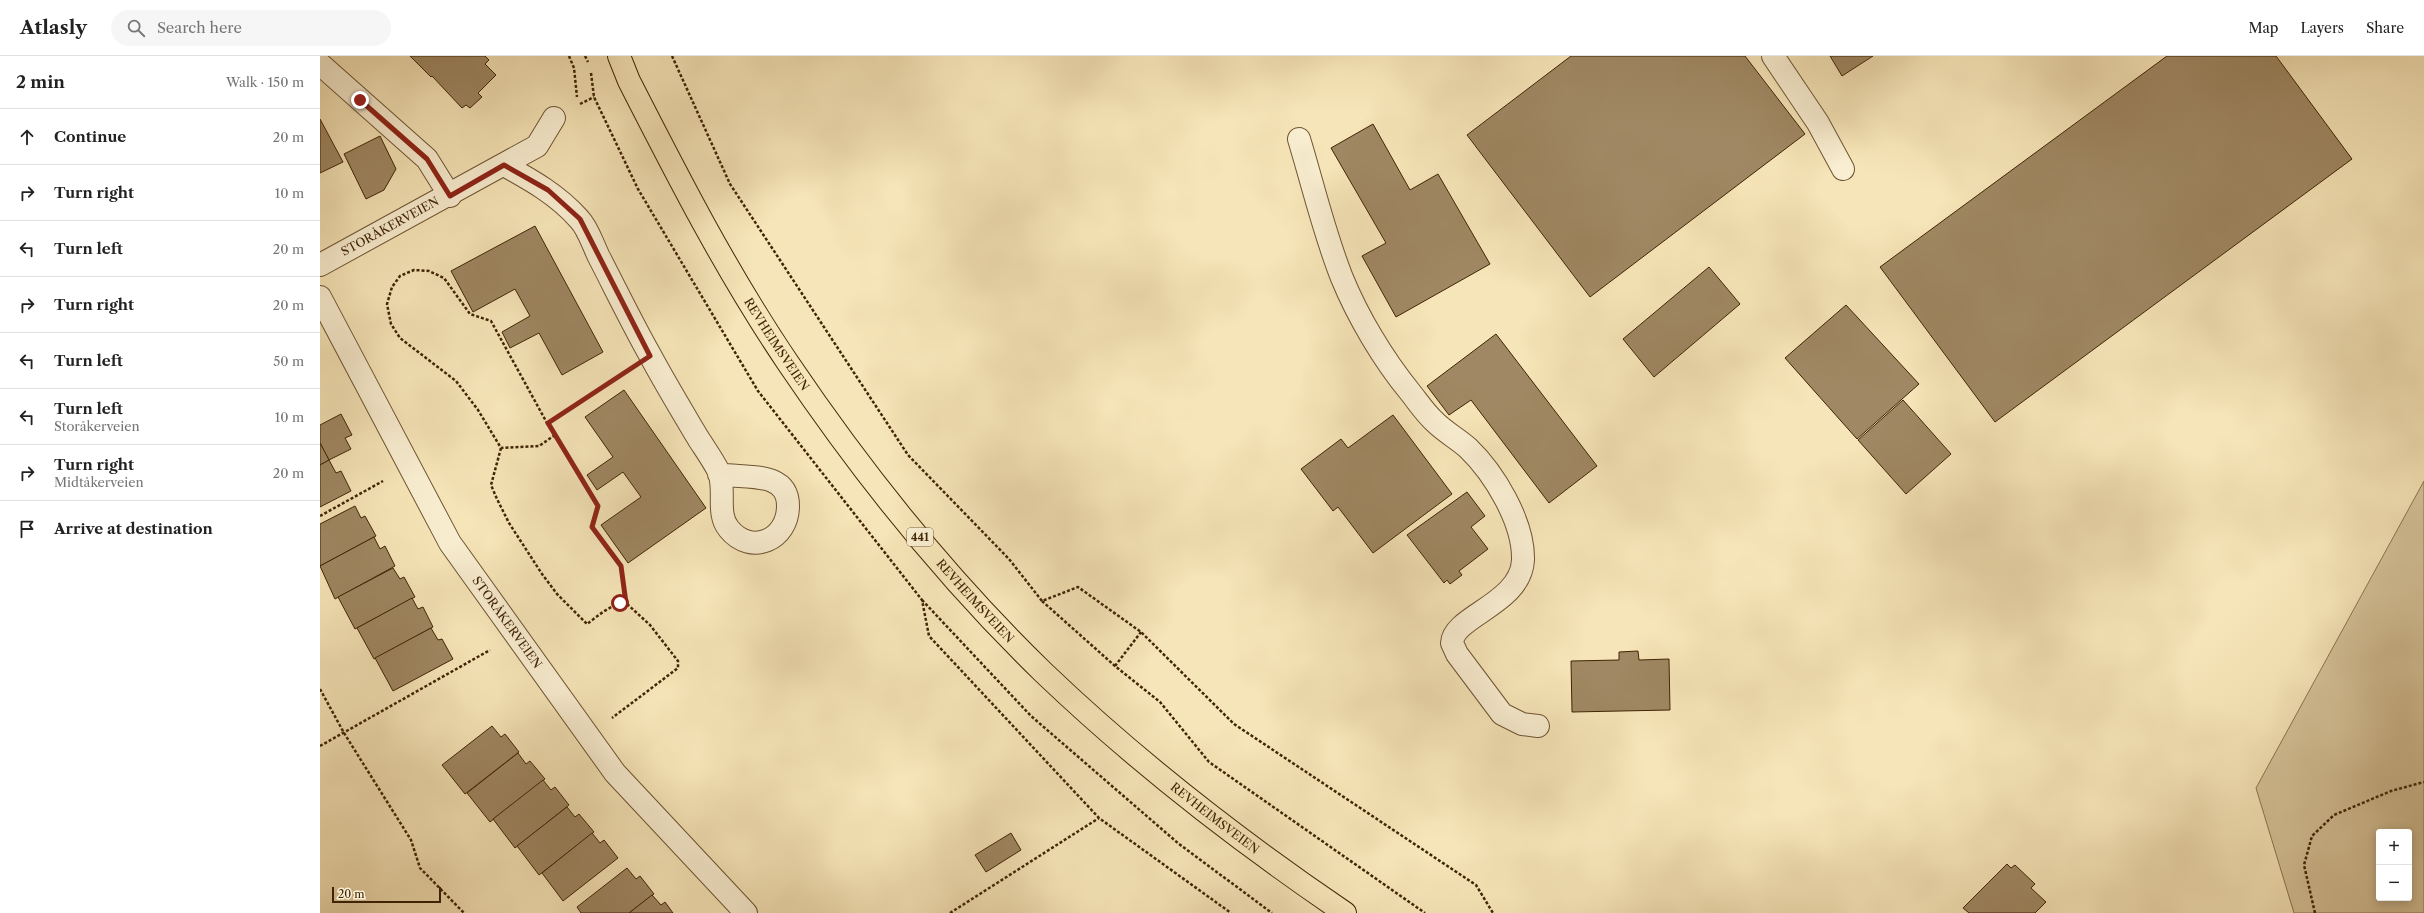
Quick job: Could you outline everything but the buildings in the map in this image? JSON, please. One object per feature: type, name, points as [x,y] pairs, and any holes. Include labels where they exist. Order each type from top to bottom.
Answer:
[{"type":"main road","name":"REVHEIMSVEIEN","points":[[619,56],[629,81],[705,230],[788,363],[864,469],[966,592],[1045,673],[1171,785],[1289,875],[1345,913]]},
{"type":"street","points":[[1773,56],[1818,123],[1843,169]]},
{"type":"street","points":[[320,64],[427,159],[450,196]]},
{"type":"street","name":"STORÅKERVEIEN","points":[[320,265],[450,196],[537,146],[554,118]]},
{"type":"street","points":[[1299,139],[1342,278],[1385,360],[1434,422],[1467,448],[1482,463],[1508,504],[1517,523],[1523,560],[1516,582],[1507,593],[1455,632],[1452,643],[1457,654],[1502,714],[1522,724],[1538,726]]},
{"type":"street","points":[[504,165],[548,190],[580,219],[650,356],[719,474]]},
{"type":"street","name":"STORÅKERVEIEN","points":[[320,297],[450,543],[616,773],[746,913]]},
{"type":"path","points":[[569,56],[574,68],[578,105]]},
{"type":"path","points":[[585,56],[591,70],[594,97]]},
{"type":"path","points":[[672,56],[730,184],[908,455],[1009,559],[1042,601],[1115,666],[1160,702],[1209,762],[1425,913]]},
{"type":"path","points":[[610,720],[678,668],[678,661],[672,651],[650,625],[626,603],[621,566],[592,527],[598,506],[548,423],[491,321],[470,314],[444,278],[429,271],[414,270],[400,276],[392,287],[387,304],[391,324],[397,334],[412,349],[456,381],[478,410],[501,448],[491,485],[509,523],[557,594],[587,624],[615,606],[626,603]]},
{"type":"path","points":[[548,423],[650,356]]},
{"type":"path","points":[[501,448],[539,446],[555,435]]},
{"type":"path","points":[[320,516],[410,466]]},
{"type":"path","points":[[1042,601],[1078,587],[1141,632],[1234,724],[1476,885],[1493,913]]},
{"type":"path","points":[[922,600],[1031,716],[1179,844],[1272,913]]},
{"type":"path","points":[[1115,666],[1141,632]]},
{"type":"path","points":[[320,746],[516,635]]},
{"type":"path","points":[[320,689],[344,733],[411,840],[420,868],[464,913]]},
{"type":"path","points":[[2315,913],[2304,866],[2312,836],[2334,815],[2391,791],[2424,782]]},
{"type":"path","points":[[950,913],[1099,818]]},
{"type":"shaded area","points":[[2424,481],[2424,913],[2294,913],[2256,788]]},
{"type":"route","points":[[360,100],[427,159],[450,196],[504,165],[548,190],[580,219],[650,356],[548,423],[598,506],[592,527],[621,566],[626,603],[620,603]]}]
